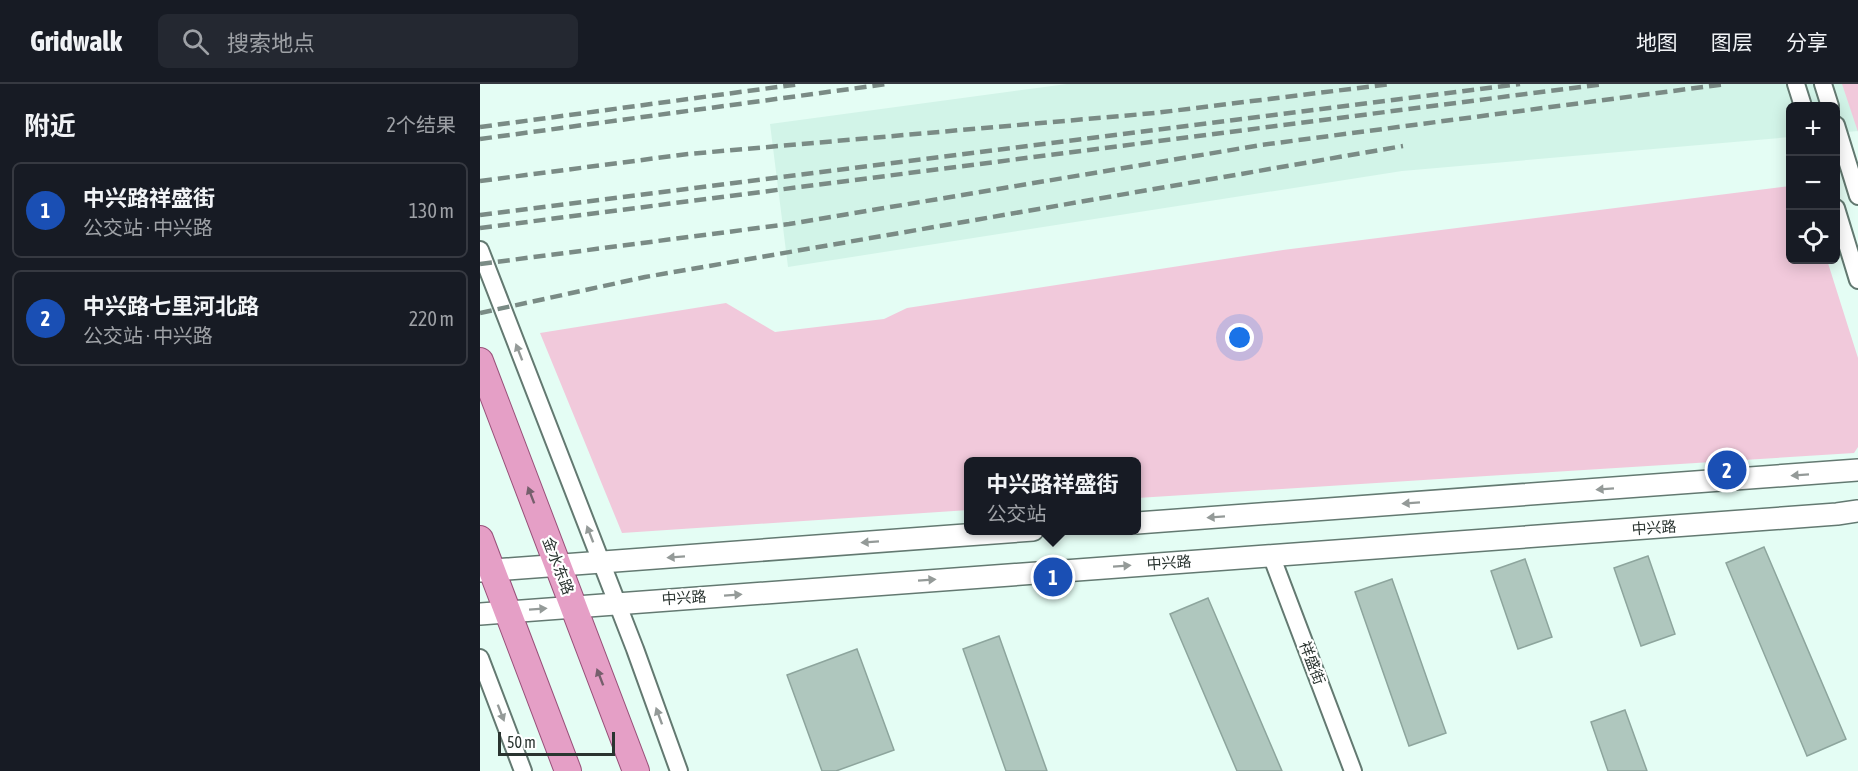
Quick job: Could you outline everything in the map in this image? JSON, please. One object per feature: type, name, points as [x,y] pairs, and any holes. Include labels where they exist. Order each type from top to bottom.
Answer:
[{"type":"main road","name":"金水东路","points":[[480,361],[636,771]]},
{"type":"main road","points":[[480,539],[486,571],[508,612],[568,771]]},
{"type":"street","points":[[1796,84],[1802,102]]},
{"type":"street","points":[[1823,84],[1829,102]]},
{"type":"street","points":[[1840,138],[1858,196]]},
{"type":"street","points":[[1837,210],[1858,280]]},
{"type":"street","points":[[480,250],[617,603],[679,771]]},
{"type":"street","points":[[1141,523],[1858,470]]},
{"type":"street","name":"中兴路","points":[[480,614],[1802,517],[1858,511]]},
{"type":"street","points":[[486,571],[977,535]]},
{"type":"street","name":"祥盛街","points":[[1271,555],[1353,771]]},
{"type":"street","points":[[480,658],[523,771]]},
{"type":"shaded area","points":[[1067,84],[1858,84],[1858,131],[1840,133],[1840,102],[1786,102],[1786,137],[1402,171],[788,267],[770,124]]},
{"type":"shaded area","points":[[1842,84],[1858,84],[1858,132]]},
{"type":"shaded area","points":[[1786,187],[1786,264],[1828,264],[1858,358],[1858,447],[1854,453],[1141,498],[1141,457],[964,457],[964,510],[622,533],[540,333],[726,303],[775,332],[884,319],[907,308],[1283,250]]},
{"type":"building","points":[[1764,547],[1846,739],[1807,756],[1726,563]]},
{"type":"building","points":[[1648,556],[1675,634],[1641,646],[1614,568]]},
{"type":"building","points":[[1525,559],[1552,637],[1518,649],[1491,571]]},
{"type":"building","points":[[1392,579],[1446,733],[1409,746],[1355,592]]},
{"type":"building","points":[[1208,598],[1282,771],[1237,771],[1170,614]]},
{"type":"building","points":[[999,636],[1047,771],[1006,771],[963,649]]},
{"type":"building","points":[[857,649],[894,750],[836,771],[822,771],[787,675]]},
{"type":"building","points":[[1625,710],[1647,771],[1608,771],[1591,722]]},
{"type":"railway","points":[[480,127],[800,84]]},
{"type":"railway","points":[[480,139],[887,84]]},
{"type":"railway","points":[[480,181],[688,154],[1155,113],[1391,84]]},
{"type":"railway","points":[[480,215],[1520,84]]},
{"type":"railway","points":[[480,228],[1604,84]]},
{"type":"railway","points":[[480,264],[789,224],[1261,145],[1726,84]]},
{"type":"railway","points":[[480,313],[645,277],[1403,146]]},
{"type":"place","name":"中兴路七里河北路","points":[[1727,470]]},
{"type":"place","name":"中兴路祥盛街","points":[[1053,577]]}]
